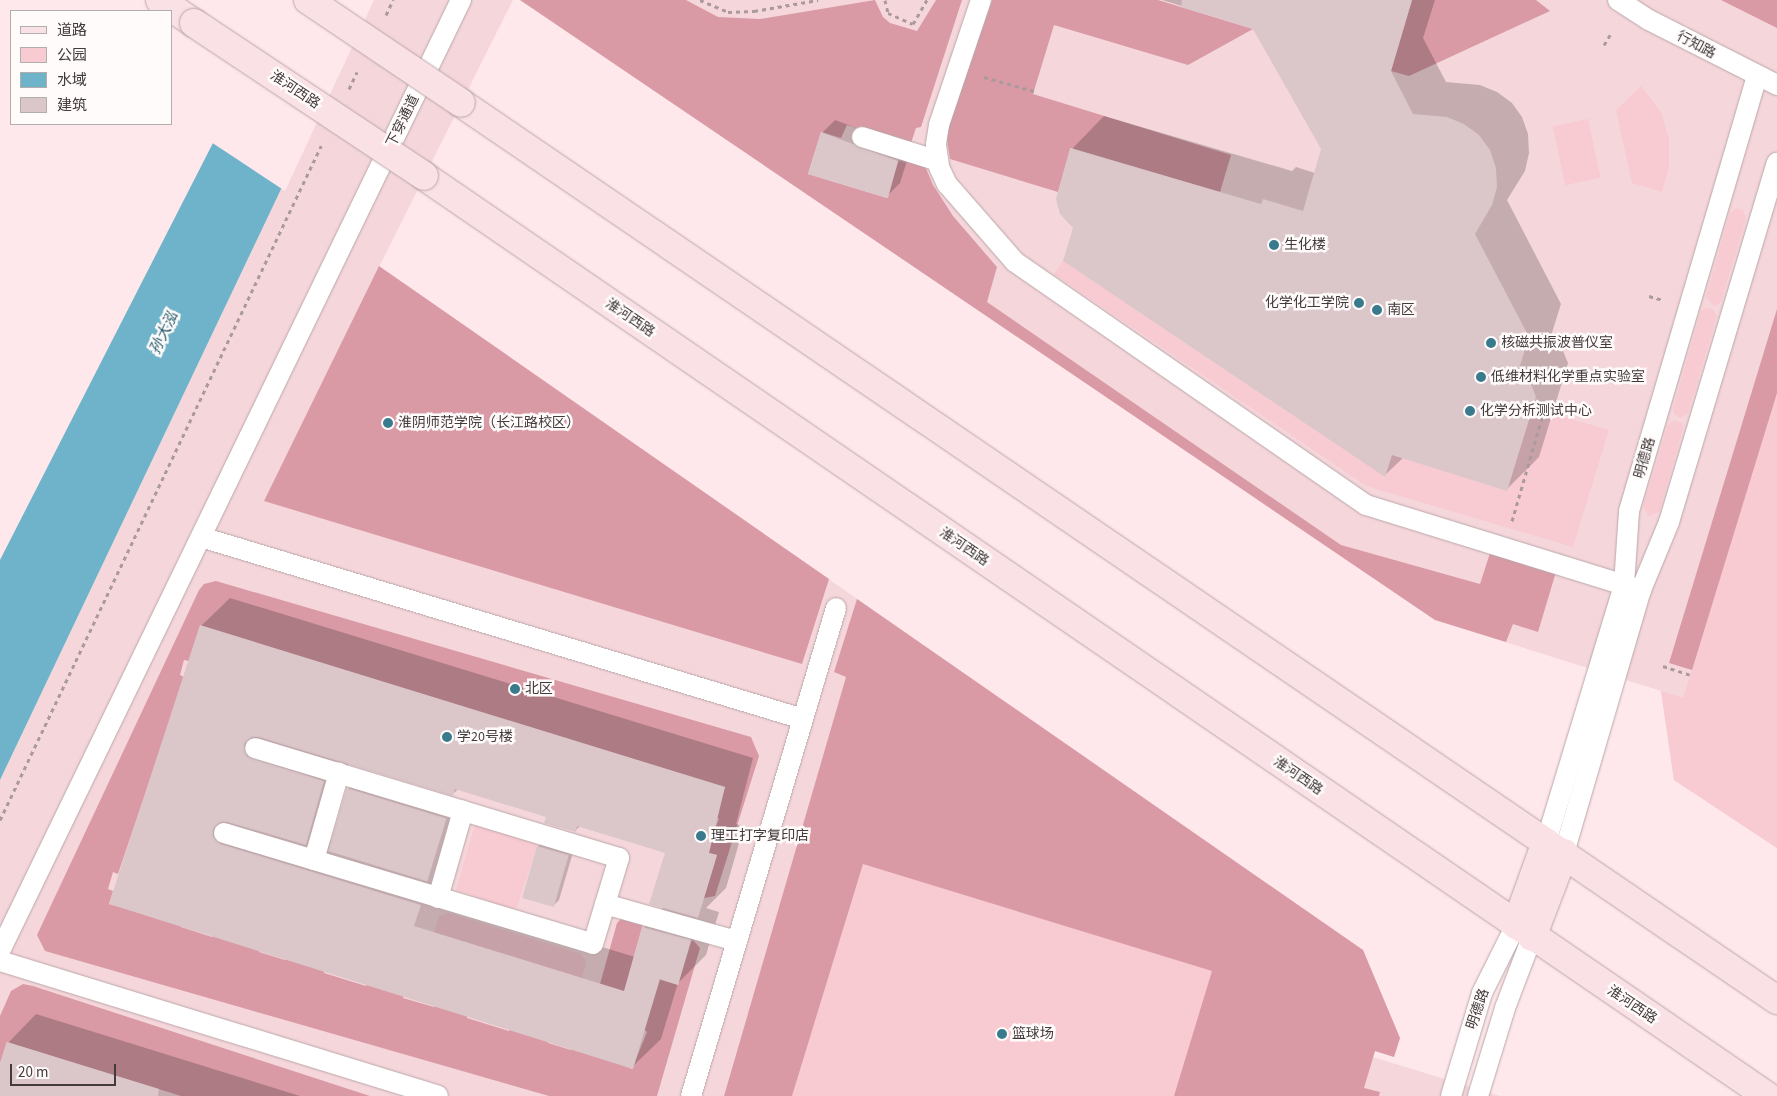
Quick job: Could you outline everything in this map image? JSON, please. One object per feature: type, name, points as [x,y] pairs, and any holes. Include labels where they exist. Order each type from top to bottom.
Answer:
[{"type":"main road","name":"淮河西路","points":[[160,0],[424,176],[1767,1096]]},
{"type":"main road","points":[[308,0],[1777,1000]]},
{"type":"main road","points":[[1524,931],[1555,848]]},
{"type":"lane","name":"下穿通道","points":[[0,951],[461,0]]},
{"type":"lane","points":[[982,0],[939,125],[936,145],[938,161],[947,184],[1015,262],[1366,505],[1633,588]]},
{"type":"lane","name":"行知路","points":[[1618,0],[1648,20],[1777,85]]},
{"type":"lane","name":"明德路","points":[[1633,588],[1629,511],[1757,76]]},
{"type":"lane","points":[[862,137],[938,161]]},
{"type":"lane","name":"明德路","points":[[1555,848],[1633,588],[1669,522],[1777,163]]},
{"type":"lane","points":[[201,537],[803,719]]},
{"type":"lane","points":[[691,1096],[836,608]]},
{"type":"lane","points":[[224,834],[593,944],[619,858],[255,748]]},
{"type":"lane","points":[[314,860],[339,773]]},
{"type":"lane","points":[[438,898],[463,810]]},
{"type":"lane","points":[[605,904],[737,941]]},
{"type":"lane","name":"明德路","points":[[1450,1096],[1482,993],[1524,931]]},
{"type":"lane","name":"明德路","points":[[1478,1096],[1505,1008],[1524,931]]},
{"type":"lane","points":[[0,961],[438,1096]]},
{"type":"path","points":[[384,18],[393,0]]},
{"type":"path","points":[[700,0],[728,12],[737,12],[818,0]]},
{"type":"path","points":[[884,0],[888,13],[913,24],[927,0]]},
{"type":"path","points":[[1604,45],[1610,35]]},
{"type":"path","points":[[344,98],[362,62]]},
{"type":"path","points":[[958,69],[1034,91]]},
{"type":"path","points":[[0,820],[322,143]]},
{"type":"path","points":[[1649,296],[1663,300]]},
{"type":"path","points":[[1504,548],[1544,411]]},
{"type":"path","points":[[1663,666],[1690,675]]},
{"type":"shaded area","name":"北区","points":[[371,0],[513,0],[379,267],[1363,950],[1400,1038],[1394,1057],[1375,1051],[1373,1057],[1500,1096],[0,1096],[0,780]]},
{"type":"shaded area","name":"南区","points":[[520,0],[1777,0],[1777,848],[1674,780],[1661,691],[1435,620]]},
{"type":"shaded area","points":[[520,0],[686,0],[718,17],[760,19],[875,0],[883,17],[890,23],[917,31],[936,0],[962,0],[921,127],[916,128],[910,146],[847,125],[841,138],[821,132],[808,174],[887,198],[900,156],[925,166],[933,185],[953,216],[997,267],[987,302],[1341,545],[1480,584],[1490,553],[1556,572],[1538,632],[1513,624],[1506,642],[1435,620]]},
{"type":"shaded area","points":[[992,0],[1158,0],[1253,29],[1188,65],[1054,25],[1033,94],[1231,155],[1220,192],[1071,148],[1058,192],[950,159],[946,133]]},
{"type":"shaded area","points":[[1412,0],[1536,0],[1550,11],[1409,76],[1391,71]]},
{"type":"shaded area","points":[[1721,0],[1777,0],[1777,28]]},
{"type":"shaded area","points":[[379,266],[829,579],[802,664],[264,501]]},
{"type":"shaded area","points":[[1777,309],[1777,393],[1692,670],[1669,663]]},
{"type":"shaded area","points":[[216,581],[751,737],[759,756],[715,896],[704,898],[717,855],[705,852],[719,819],[716,817],[725,787],[200,626],[189,661],[184,660],[180,675],[184,677],[180,691],[118,874],[113,872],[108,889],[113,891],[109,904],[182,922],[181,927],[212,937],[214,932],[261,946],[259,952],[285,960],[287,955],[326,967],[324,973],[366,986],[367,981],[405,992],[403,998],[434,1007],[436,1002],[469,1012],[467,1018],[509,1031],[511,1025],[549,1037],[548,1043],[571,1050],[573,1044],[632,1069],[647,1032],[600,984],[617,923],[625,915],[644,921],[630,971],[678,985],[692,939],[700,948],[657,1096],[549,1096],[45,951],[37,935],[199,590],[204,584]]},
{"type":"shaded area","points":[[857,599],[1363,950],[1400,1038],[1394,1057],[1375,1051],[1364,1088],[1380,1092],[1379,1096],[1174,1096],[1212,971],[863,864],[792,1096],[724,1096],[846,677],[834,672]]},
{"type":"shaded area","points":[[23,984],[370,1096],[181,1096],[7,1042],[0,1063],[0,1016],[11,991]]},
{"type":"green space","points":[[1641,86],[1661,112],[1669,139],[1669,166],[1662,192],[1632,183],[1616,110]]},
{"type":"green space","points":[[1588,119],[1600,178],[1565,185],[1553,126]]},
{"type":"green space","points":[[1737,208],[1743,210],[1746,218],[1721,302],[1714,306],[1706,297],[1730,213]]},
{"type":"green space","points":[[1063,261],[1385,477],[1392,455],[1507,491],[1533,408],[1609,430],[1573,547],[1366,486],[1054,274]]},
{"type":"green space","points":[[1705,308],[1713,309],[1717,316],[1688,413],[1681,418],[1674,414],[1673,409],[1701,311]]},
{"type":"green space","points":[[1777,393],[1777,848],[1674,780],[1661,691],[1683,698]]},
{"type":"green space","points":[[1674,420],[1682,423],[1683,429],[1659,512],[1649,516],[1643,507],[1668,425]]},
{"type":"green space","points":[[475,824],[535,841],[537,846],[517,907],[513,909],[456,890]]},
{"type":"green space","name":"篮球场","points":[[863,864],[1213,971],[1174,1096],[792,1096]]},
{"type":"green space","points":[[448,913],[581,954],[586,962],[582,978],[434,933],[439,916]]},
{"type":"water","name":"孙大泓","points":[[286,0],[371,0],[0,780],[0,560]]},
{"type":"pier","points":[[284,0],[374,0],[285,191],[211,142]]},
{"type":"building","name":"生化楼","points":[[1182,0],[1412,0],[1391,71],[1413,114],[1447,117],[1464,124],[1479,135],[1490,150],[1496,168],[1497,187],[1492,205],[1475,234],[1529,337],[1518,372],[1531,384],[1536,397],[1507,491],[1392,455],[1385,477],[1063,261],[1073,228],[1060,214],[1056,199],[1070,148],[1261,204],[1263,199],[1303,211],[1321,149],[1253,29],[1181,7]]},
{"type":"building","points":[[821,132],[898,161],[888,198],[808,174]]},
{"type":"building","points":[[200,625],[725,787],[709,853],[717,855],[698,918],[649,904],[665,853],[577,826],[576,832],[544,823],[546,817],[455,789],[453,796],[258,737],[252,737],[244,744],[247,756],[324,781],[306,845],[227,822],[221,822],[213,829],[213,836],[221,844],[421,905],[414,926],[624,991],[642,927],[691,940],[678,985],[660,979],[633,1069],[109,904]]},
{"type":"building","points":[[347,788],[446,818],[427,882],[328,851]]},
{"type":"building","points":[[537,846],[569,855],[554,907],[522,898]]},
{"type":"building","points":[[7,1042],[159,1089],[158,1096],[0,1096],[0,1063]]},
{"type":"place","name":"生化楼","points":[[1274,245]]},
{"type":"place","name":"化学化工学院","points":[[1359,303]]},
{"type":"place","name":"南区","points":[[1377,310]]},
{"type":"place","name":"核磁共振波普仪室","points":[[1491,343]]},
{"type":"place","name":"低维材料化学重点实验室","points":[[1481,377]]},
{"type":"place","name":"化学分析测试中心","points":[[1470,411]]},
{"type":"place","name":"淮阴师范学院（长江路校区）","points":[[388,423]]},
{"type":"place","name":"北区","points":[[515,689]]},
{"type":"place","name":"学20号楼","points":[[447,737]]},
{"type":"place","name":"理工打字复印店","points":[[701,836]]},
{"type":"place","name":"篮球场","points":[[1002,1034]]}]
